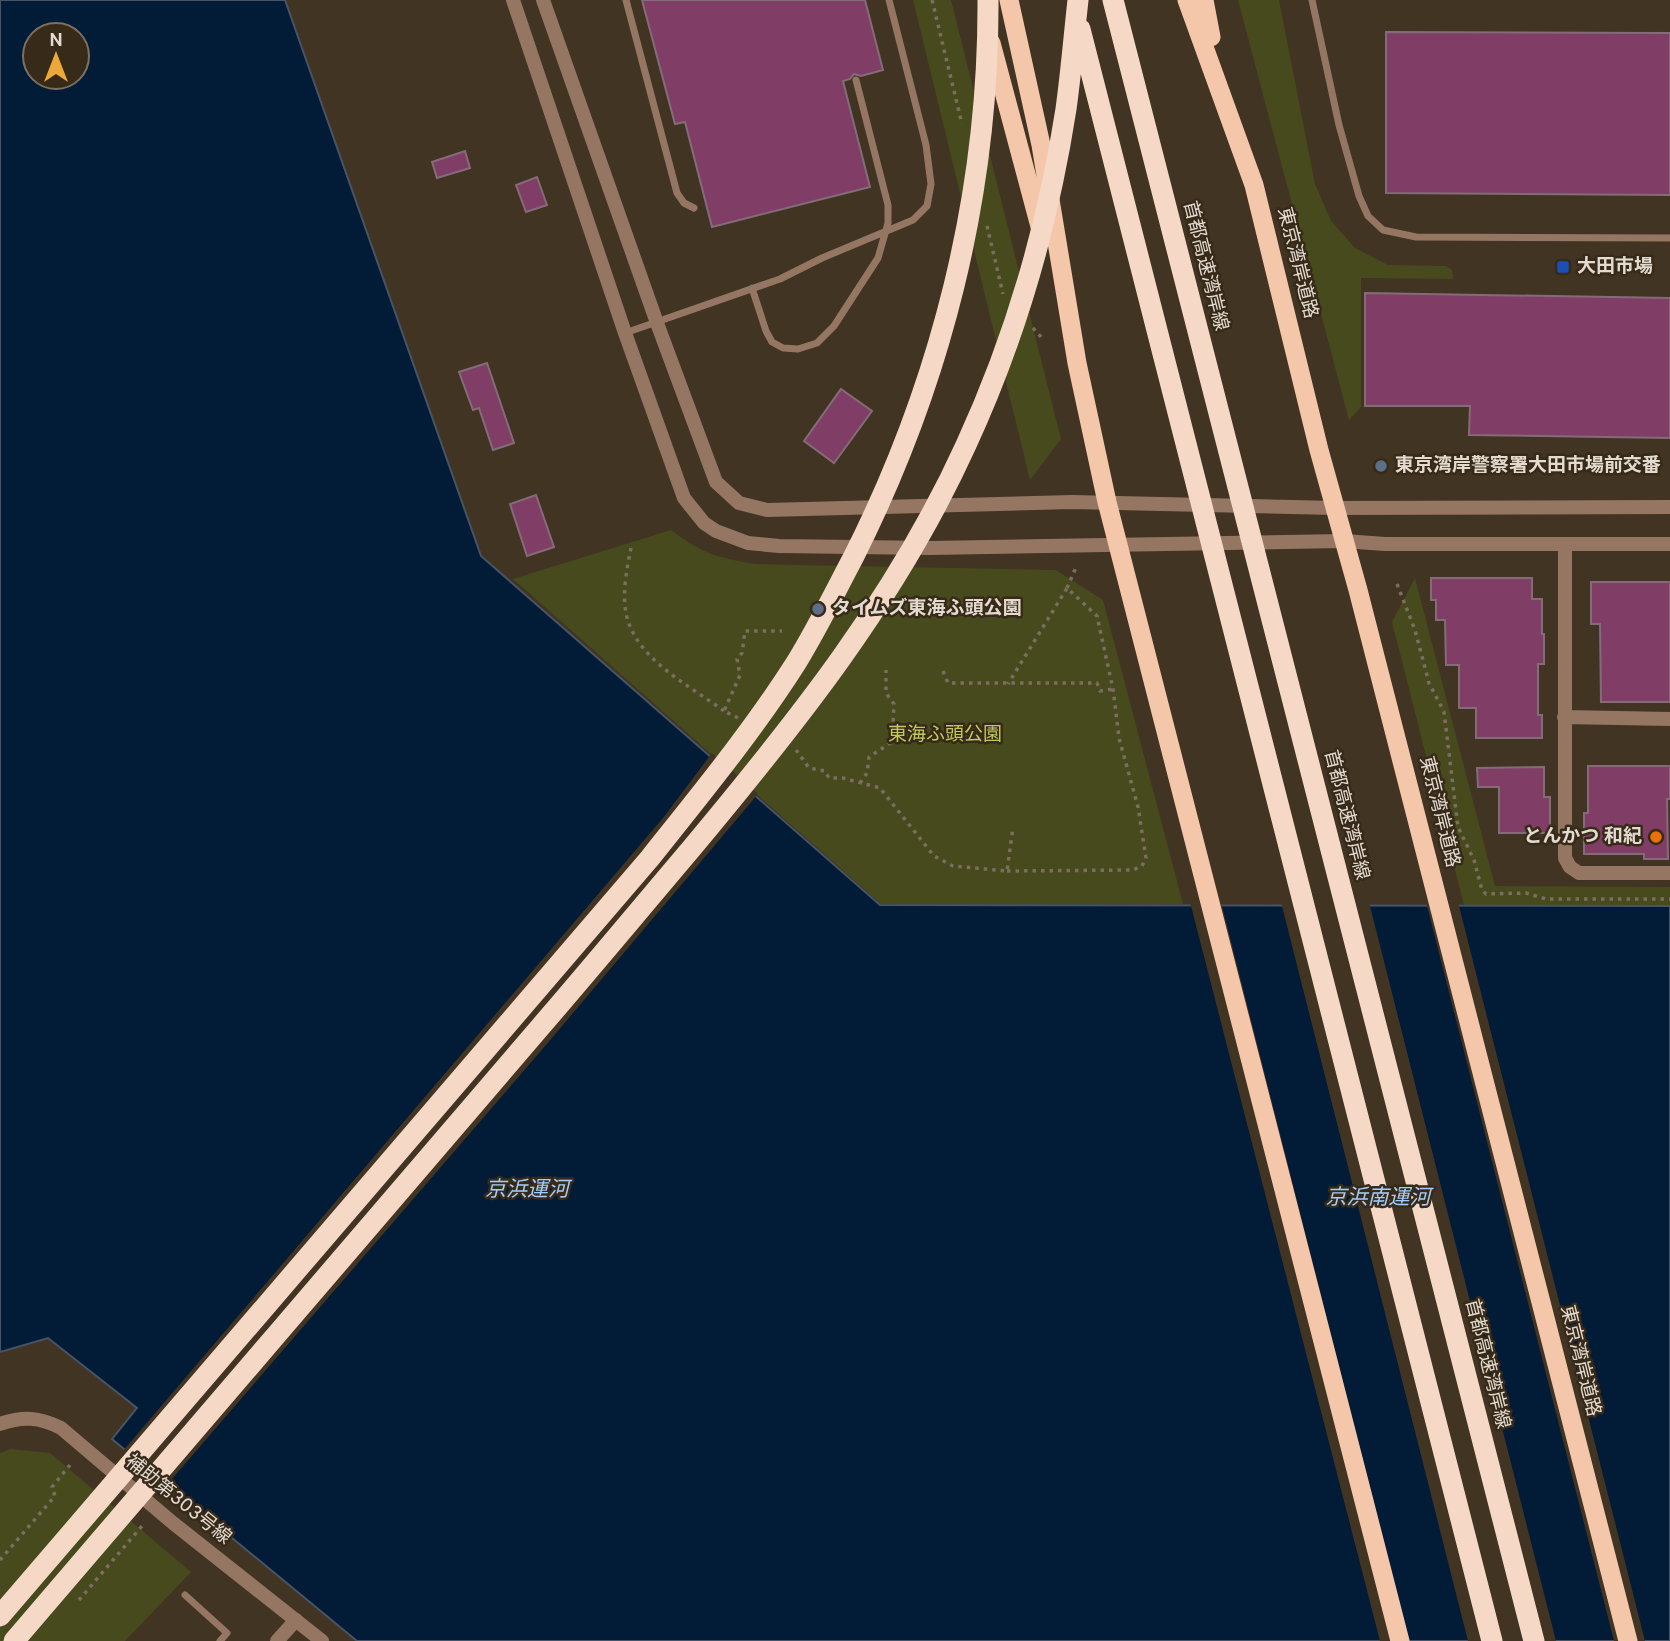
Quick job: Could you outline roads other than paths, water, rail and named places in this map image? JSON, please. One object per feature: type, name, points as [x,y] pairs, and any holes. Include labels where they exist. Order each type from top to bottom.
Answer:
[{"type":"highway","points":[[980,0],[1077,363]]},
{"type":"highway","points":[[0,1616],[650,858],[729,759],[796,663],[867,530],[906,439],[940,341],[969,223],[979,159],[986,95],[988,0]]},
{"type":"highway","points":[[1009,0],[1041,145],[1077,363],[1107,502],[1400,1641]]},
{"type":"highway","points":[[1073,0],[1492,1641]]},
{"type":"highway","points":[[13,1641],[735,797],[824,685],[901,568],[966,445],[1021,304],[1046,210],[1066,109],[1078,0]]},
{"type":"highway","name":"首都高速湾岸線","points":[[1113,0],[1534,1641]]},
{"type":"highway","name":"東京湾岸道路","points":[[1187,0],[1254,185],[1628,1641]]},
{"type":"highway","points":[[1204,0],[1223,102]]},
{"type":"street","points":[[513,0],[625,333],[684,498],[704,523],[732,538],[748,543],[779,546],[930,548],[1345,541],[1385,544],[1670,544]]},
{"type":"street","points":[[543,0],[716,482],[738,503],[767,510],[1107,502],[1335,508],[1670,507]]},
{"type":"street","points":[[1565,544],[1565,858],[1570,867],[1579,873],[1670,873]]},
{"type":"street","points":[[1564,717],[1670,719]]},
{"type":"street","name":"補助第303号線","points":[[0,1424],[17,1418],[33,1418],[61,1428],[173,1523],[321,1641]]},
{"type":"street","points":[[277,1641],[296,1620]]},
{"type":"lane","points":[[626,0],[677,193],[684,203],[694,208]]},
{"type":"lane","points":[[625,333],[780,279],[822,258],[913,220],[927,206],[931,184],[926,145],[888,0]]},
{"type":"lane","points":[[1312,0],[1339,125],[1359,196],[1368,216],[1383,230],[1416,237],[1670,238]]},
{"type":"lane","points":[[752,288],[772,342],[783,348],[798,349],[817,343],[834,326],[878,258],[888,223],[888,205],[856,80]]},
{"type":"lane","points":[[185,1595],[227,1633],[220,1641]]},
{"type":"water","name":"京浜運河","points":[[0,0],[285,0],[481,556],[880,905],[1670,906],[1670,1641],[357,1641],[112,1439],[137,1408],[48,1338],[0,1352]]},
{"type":"place","name":"大田市場","points":[[1563,267]]},
{"type":"place","name":"東京湾岸警察署大田市場前交番","points":[[1381,466]]},
{"type":"place","name":"タイムズ東海ふ頭公園","points":[[818,609]]},
{"type":"place","name":"とんかつ 和紀","points":[[1656,837]]},
{"type":"park label","name":"東海ふ頭公園","points":[[945,735]]},
{"type":"water label","name":"京浜南運河","points":[[1378,1198]]}]
